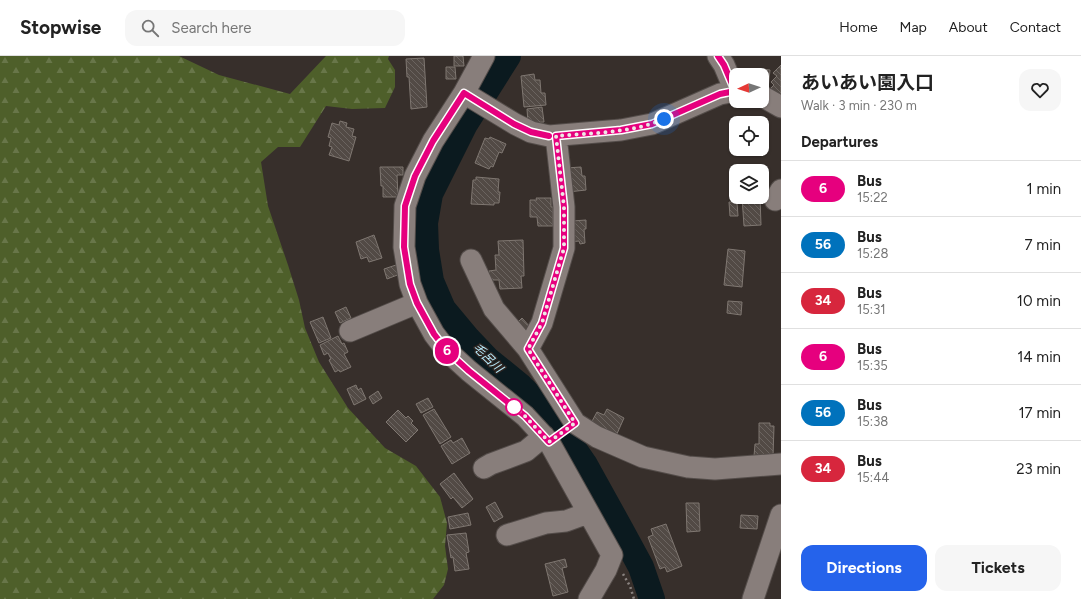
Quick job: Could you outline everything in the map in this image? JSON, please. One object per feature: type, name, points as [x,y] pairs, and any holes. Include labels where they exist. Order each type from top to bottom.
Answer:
[{"type":"street","points":[[484,56],[468,96],[433,141],[415,176],[405,206],[404,247],[410,284],[417,303],[434,334],[447,351],[469,371],[525,416],[549,439],[612,555],[606,570],[589,599]]},
{"type":"street","points":[[718,56],[729,76]]},
{"type":"street","points":[[468,96],[492,109],[514,124],[531,132],[556,136],[621,130],[652,124],[720,94],[729,92]]},
{"type":"street","points":[[769,100],[781,107]]},
{"type":"street","points":[[528,349],[542,323],[564,248],[564,207],[556,136]]},
{"type":"street","points":[[471,260],[494,309],[528,349],[574,424],[597,437],[643,457],[688,467],[715,469],[781,464]]},
{"type":"street","points":[[350,331],[417,303]]},
{"type":"street","points":[[484,468],[549,439],[574,424]]},
{"type":"street","points":[[507,535],[546,524],[566,521],[588,513]]},
{"type":"street","points":[[752,599],[781,515]]},
{"type":"path","points":[[612,555],[630,586],[634,599]]},
{"type":"green space","points":[[0,56],[179,56],[219,75],[290,94],[326,56],[389,56],[388,59],[395,70],[395,87],[385,108],[352,109],[326,106],[300,147],[278,147],[261,162],[268,206],[299,300],[305,328],[319,362],[348,408],[385,448],[416,466],[440,497],[447,523],[445,546],[448,569],[444,585],[433,599],[0,599]]},
{"type":"building","points":[[454,56],[463,56],[464,66],[454,66]]},
{"type":"building","points":[[424,58],[427,107],[411,109],[406,59]]},
{"type":"building","points":[[781,65],[781,94],[777,98],[769,90],[774,85],[771,82],[777,76],[773,73]]},
{"type":"building","points":[[446,67],[455,67],[456,79],[446,79]]},
{"type":"building","points":[[534,74],[535,80],[540,80],[541,93],[545,93],[546,105],[524,107],[521,76]]},
{"type":"building","points":[[542,107],[544,122],[528,123],[527,109]]},
{"type":"building","points":[[340,121],[347,123],[346,127],[354,129],[352,136],[356,137],[349,161],[329,155],[332,147],[329,146],[331,138],[328,137],[332,123],[339,125]]},
{"type":"building","points":[[490,137],[506,144],[502,153],[499,152],[493,167],[491,166],[489,169],[475,163],[485,138],[489,139]]},
{"type":"building","points":[[380,167],[403,167],[403,175],[397,175],[398,197],[383,197]]},
{"type":"building","points":[[581,167],[582,176],[585,176],[586,190],[568,192],[566,168]]},
{"type":"building","points":[[476,177],[499,179],[499,203],[494,203],[494,205],[471,204],[473,180],[476,180]]},
{"type":"building","points":[[536,198],[551,198],[551,207],[553,207],[553,226],[538,226],[537,217],[530,217],[530,200],[537,200]]},
{"type":"building","points":[[729,204],[737,204],[738,216],[730,216]]},
{"type":"building","points":[[742,204],[760,204],[761,225],[744,226]]},
{"type":"building","points":[[586,220],[586,229],[584,229],[585,243],[580,244],[579,241],[569,242],[572,221]]},
{"type":"building","points":[[374,235],[382,258],[369,262],[367,257],[361,259],[356,242]]},
{"type":"building","points":[[523,240],[524,276],[521,276],[522,288],[500,289],[499,280],[489,280],[489,271],[496,270],[495,255],[499,255],[498,241]]},
{"type":"building","points":[[728,249],[745,251],[742,287],[724,285]]},
{"type":"building","points":[[396,265],[400,274],[387,279],[384,269]]},
{"type":"building","points":[[728,301],[742,302],[741,315],[727,313]]},
{"type":"building","points":[[346,307],[351,318],[340,323],[335,312]]},
{"type":"building","points":[[323,317],[331,338],[319,343],[310,322]]},
{"type":"building","points":[[522,318],[531,328],[525,335],[515,325]]},
{"type":"building","points":[[338,336],[342,344],[344,343],[348,352],[344,354],[351,367],[340,372],[339,370],[335,372],[329,360],[331,359],[328,353],[324,355],[320,345]]},
{"type":"building","points":[[356,385],[358,390],[361,388],[366,399],[354,405],[347,389]]},
{"type":"building","points":[[378,391],[382,398],[373,404],[369,397]]},
{"type":"building","points":[[428,398],[433,407],[421,413],[416,404]]},
{"type":"building","points":[[434,409],[451,437],[440,444],[423,415]]},
{"type":"building","points":[[607,409],[624,418],[616,436],[590,425],[597,412],[604,415]]},
{"type":"building","points":[[398,410],[406,418],[408,416],[413,421],[411,423],[418,430],[406,442],[386,422]]},
{"type":"building","points":[[759,423],[770,423],[770,426],[774,426],[773,456],[754,456],[755,444],[759,444]]},
{"type":"building","points":[[462,438],[470,453],[452,464],[441,446],[451,440],[453,443]]},
{"type":"building","points":[[454,473],[473,499],[462,508],[453,497],[451,499],[440,484]]},
{"type":"building","points":[[495,502],[503,517],[494,522],[486,507]]},
{"type":"building","points":[[686,503],[699,503],[700,531],[687,532]]},
{"type":"building","points":[[468,513],[471,525],[450,529],[448,517]]},
{"type":"building","points":[[741,515],[758,516],[757,529],[740,528]]},
{"type":"building","points":[[666,524],[682,566],[667,572],[665,567],[660,569],[648,537],[653,535],[651,529]]},
{"type":"building","points":[[466,533],[469,552],[466,553],[469,569],[455,571],[447,535]]},
{"type":"building","points":[[565,559],[567,567],[562,568],[568,592],[553,596],[545,564]]},
{"type":"waterway","name":"毛呂川","points":[[508,56],[465,124],[430,194],[425,223],[426,250],[431,281],[443,309],[468,339],[487,359],[519,385],[553,419],[585,465],[641,567],[652,599]]},
{"type":"bus line","name":"6","points":[[549,136],[531,132],[514,124],[464,93],[433,141],[415,176],[405,206],[404,247],[410,284],[417,303],[434,334],[447,351],[469,371],[525,416],[549,442],[575,423],[528,349],[542,323],[564,248],[564,207],[556,136],[621,130],[652,124],[720,94],[735,91],[724,65],[718,56]]},
{"type":"route","points":[[514,407],[525,416],[549,442],[575,423],[528,349],[542,323],[564,248],[564,207],[556,136],[621,130],[652,124],[664,119]]}]
